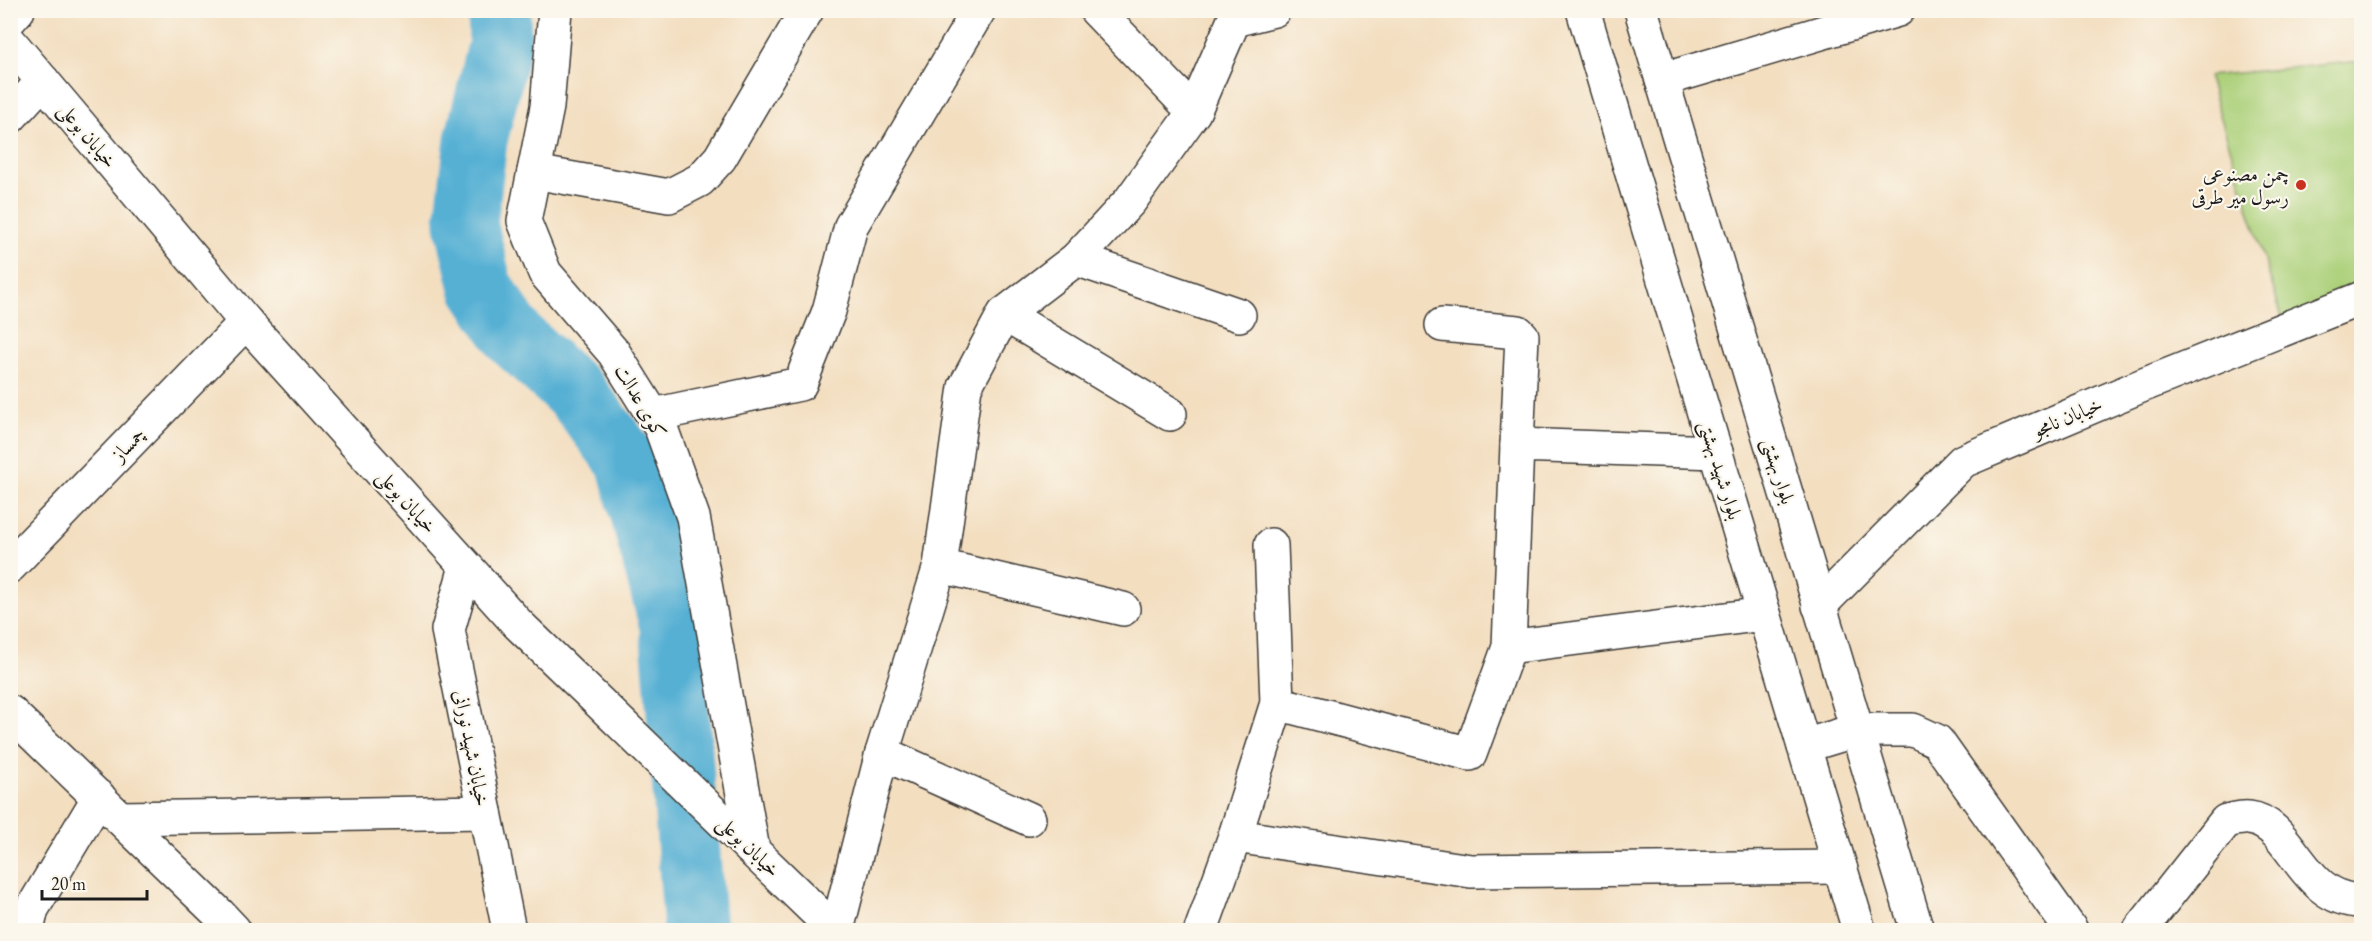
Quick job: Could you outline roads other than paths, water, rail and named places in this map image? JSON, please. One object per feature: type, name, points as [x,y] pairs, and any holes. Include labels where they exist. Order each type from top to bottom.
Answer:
[{"type":"street","points":[[10,19],[18,10]]},
{"type":"street","name":"کوی عدالت","points":[[555,10],[547,107],[524,221],[545,273],[614,353],[661,428],[693,518],[751,849]]},
{"type":"street","points":[[534,172],[669,196],[684,190],[700,180],[720,158],[807,10]]},
{"type":"street","points":[[653,415],[800,384],[829,311],[851,226],[979,10]]},
{"type":"street","points":[[1096,10],[1194,111]]},
{"type":"street","points":[[836,930],[882,753],[940,566],[965,387],[1004,314],[1076,259],[1130,201],[1194,111],[1229,15],[1274,10]]},
{"type":"street","name":"بلوار شهید بهشتی","points":[[1583,10],[1859,930]]},
{"type":"street","name":"بلوار بهشتی","points":[[1641,10],[1917,930]]},
{"type":"street","points":[[1662,80],[1898,10]]},
{"type":"street","name":"خیابان بوعلی","points":[[10,42],[246,322],[518,624],[836,930]]},
{"type":"street","points":[[10,117],[43,81]]},
{"type":"street","points":[[1076,259],[1239,315]]},
{"type":"street","name":"خیابان نامجو","points":[[1820,606],[1963,461],[2361,298]]},
{"type":"street","points":[[1004,314],[1170,414]]},
{"type":"street","name":"چمساز","points":[[10,566],[246,322]]},
{"type":"street","points":[[1277,703],[1470,754],[1509,647],[1522,336],[1518,332],[1442,325]]},
{"type":"street","points":[[1517,445],[1716,452]]},
{"type":"street","points":[[1201,930],[1235,836],[1277,703],[1271,545]]},
{"type":"street","points":[[940,566],[1123,609]]},
{"type":"street","name":"خیابان شهید نورانی","points":[[466,567],[448,630],[508,930]]},
{"type":"street","points":[[1509,647],[1764,614]]},
{"type":"street","points":[[10,712],[234,930]]},
{"type":"street","points":[[1804,746],[1857,729],[1913,730],[1937,741],[2071,930]]},
{"type":"street","points":[[882,753],[1029,819]]},
{"type":"street","points":[[109,808],[485,812]]},
{"type":"street","points":[[27,930],[32,909],[109,808]]},
{"type":"street","points":[[2140,930],[2226,821],[2249,818],[2269,825],[2324,890],[2351,901],[2361,901]]},
{"type":"street","points":[[1235,836],[1471,871],[1840,867]]},
{"type":"waterway","points":[[499,10],[500,43],[476,140],[466,223],[481,287],[515,338],[577,395],[628,462],[671,626],[695,930]]},
{"type":"place","name":"چمن مصنوعی رسول میر طرقی","points":[[2301,185]]}]
